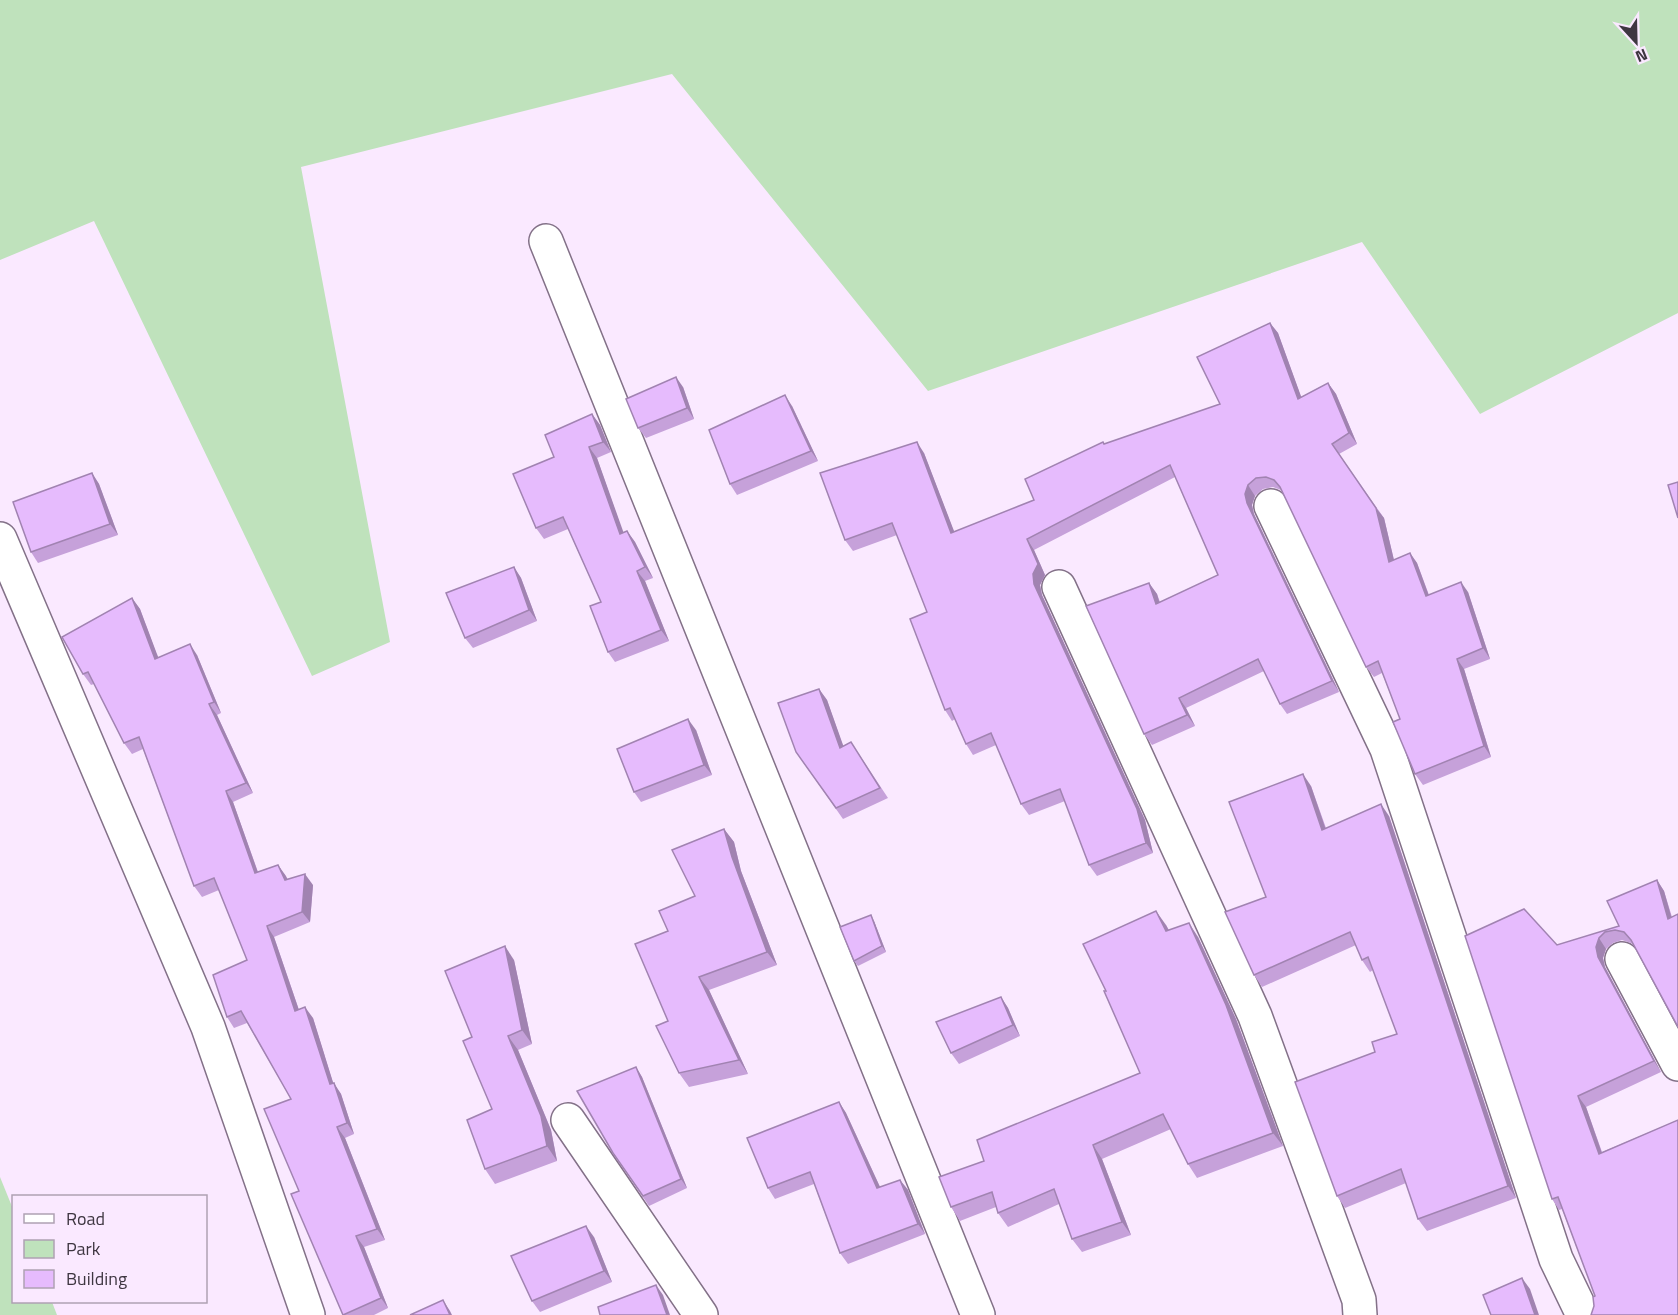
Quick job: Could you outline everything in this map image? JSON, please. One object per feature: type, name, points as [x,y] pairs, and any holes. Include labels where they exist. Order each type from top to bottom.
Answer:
[{"type":"street","points":[[546,241],[978,1315]]},
{"type":"street","points":[[1271,506],[1387,748],[1556,1259],[1583,1315]]},
{"type":"street","points":[[0,539],[208,1027],[308,1315]]},
{"type":"street","points":[[1059,587],[1254,1016],[1359,1300],[1360,1315]]},
{"type":"street","points":[[1622,959],[1678,1064]]},
{"type":"street","points":[[568,1120],[701,1315]]},
{"type":"green space","points":[[0,0],[1678,0],[1678,313],[1480,414],[1362,242],[928,391],[672,74],[301,167],[390,642],[312,676],[94,221],[0,260]]},
{"type":"green space","points":[[0,1177],[12,1207],[12,1303],[52,1303],[57,1315],[0,1315]]},
{"type":"building","points":[[1270,323],[1298,399],[1328,383],[1349,433],[1332,444],[1376,508],[1389,562],[1410,553],[1426,596],[1461,582],[1483,648],[1457,659],[1484,746],[1415,774],[1393,722],[1400,719],[1378,661],[1366,667],[1280,487],[1274,480],[1266,477],[1256,478],[1248,485],[1245,494],[1247,503],[1332,681],[1280,704],[1258,659],[1179,698],[1187,715],[1144,734],[1086,606],[1149,583],[1156,604],[1218,575],[1170,465],[1027,539],[1038,564],[1033,574],[1034,584],[1137,809],[1146,843],[1089,865],[1060,789],[1021,804],[991,733],[966,744],[950,708],[945,710],[910,619],[927,612],[892,523],[845,540],[820,473],[917,442],[951,533],[1034,500],[1025,479],[1103,442],[1104,444],[1220,404],[1197,357]]},
{"type":"building","points":[[676,377],[687,408],[638,428],[626,399]]},
{"type":"building","points":[[785,395],[811,451],[730,484],[709,430]]},
{"type":"building","points":[[592,414],[603,442],[589,447],[620,534],[627,531],[645,567],[637,571],[661,630],[608,652],[590,606],[601,602],[563,517],[536,528],[513,474],[554,457],[545,435]]},
{"type":"building","points":[[92,473],[110,524],[31,552],[13,502]]},
{"type":"building","points":[[1678,482],[1678,518],[1668,485]]},
{"type":"building","points":[[514,567],[529,610],[465,638],[446,593]]},
{"type":"building","points":[[132,598],[155,659],[190,644],[214,702],[209,704],[246,783],[226,791],[255,873],[278,865],[285,880],[305,874],[302,912],[267,926],[295,1011],[305,1007],[330,1084],[334,1083],[347,1123],[337,1127],[377,1229],[356,1236],[381,1298],[343,1315],[291,1194],[299,1191],[264,1109],[291,1099],[241,1011],[227,1017],[213,975],[247,960],[214,878],[194,886],[139,737],[124,743],[88,672],[83,674],[62,637]]},
{"type":"building","points":[[819,689],[840,748],[851,742],[880,788],[836,808],[796,752],[778,703]]},
{"type":"building","points":[[688,719],[704,765],[634,792],[617,749]]},
{"type":"building","points":[[1303,774],[1322,830],[1381,804],[1508,1186],[1418,1219],[1401,1169],[1337,1196],[1295,1082],[1375,1052],[1372,1042],[1397,1034],[1368,957],[1362,960],[1350,932],[1254,975],[1225,912],[1266,897],[1229,802]]},
{"type":"building","points":[[724,829],[767,952],[699,977],[739,1060],[679,1073],[656,1026],[668,1021],[635,944],[668,931],[659,911],[695,896],[672,850]]},
{"type":"building","points":[[1657,880],[1668,919],[1678,914],[1678,1027],[1631,940],[1624,932],[1615,930],[1605,932],[1599,938],[1596,947],[1598,957],[1654,1061],[1578,1096],[1599,1154],[1678,1120],[1678,1315],[1591,1315],[1595,1296],[1558,1197],[1552,1199],[1465,936],[1524,909],[1557,945],[1619,926],[1607,901]]},
{"type":"building","points":[[1156,911],[1166,931],[1189,923],[1226,1005],[1273,1133],[1188,1164],[1163,1114],[1093,1145],[1122,1222],[1072,1239],[1054,1189],[998,1213],[992,1192],[951,1207],[939,1177],[984,1161],[977,1140],[1140,1073],[1104,991],[1106,991],[1083,944]]},
{"type":"building","points":[[871,915],[882,946],[854,961],[840,927]]},
{"type":"building","points":[[505,946],[522,1030],[508,1036],[541,1116],[547,1146],[485,1169],[467,1120],[492,1109],[463,1041],[472,1037],[445,971]]},
{"type":"building","points":[[1001,997],[1013,1025],[951,1053],[936,1022]]},
{"type":"building","points":[[636,1067],[681,1179],[643,1196],[613,1153],[577,1091]]},
{"type":"building","points":[[839,1102],[877,1188],[900,1180],[918,1224],[840,1253],[810,1172],[768,1188],[747,1138]]},
{"type":"building","points":[[586,1226],[604,1271],[532,1301],[511,1256]]},
{"type":"building","points":[[1522,1278],[1535,1315],[1491,1315],[1483,1295]]},
{"type":"building","points":[[656,1285],[667,1315],[600,1315],[598,1307]]},
{"type":"building","points":[[443,1300],[450,1315],[410,1315]]}]
